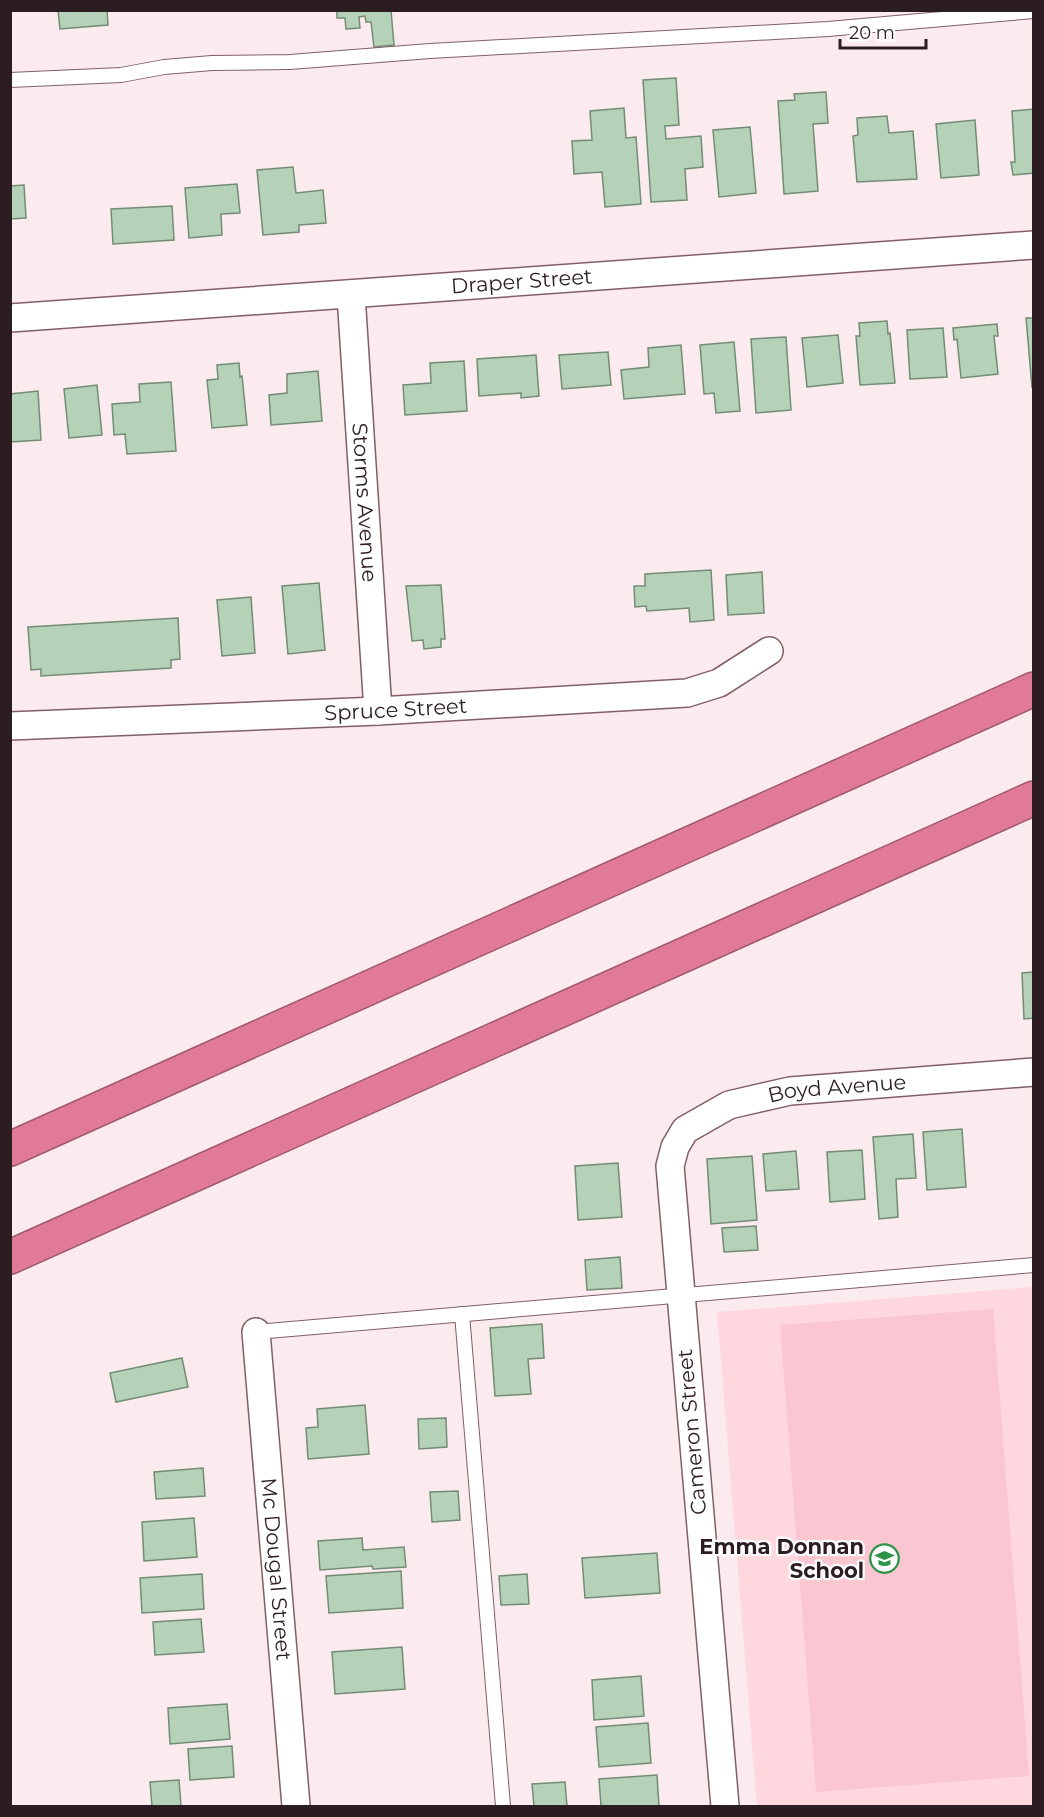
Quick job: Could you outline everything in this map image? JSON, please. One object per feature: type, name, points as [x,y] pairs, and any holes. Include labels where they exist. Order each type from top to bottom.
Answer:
[{"type":"highway","points":[[10,1149],[1034,689]]},
{"type":"highway","points":[[10,1257],[1034,798]]},
{"type":"street","name":"Draper Street","points":[[10,318],[1034,244]]},
{"type":"street","name":"Storms Avenue","points":[[351,295],[378,711]]},
{"type":"street","name":"Spruce Street","points":[[10,726],[378,711],[687,693],[719,683],[769,651]]},
{"type":"street","name":"Boyd Avenue","points":[[670,1166],[675,1147],[685,1130],[729,1105],[790,1091],[1034,1072]]},
{"type":"street","name":"Cameron Street","points":[[670,1166],[725,1806]]},
{"type":"street","name":"Mc Dougal Street","points":[[256,1332],[296,1806]]},
{"type":"lane","points":[[10,80],[121,75],[164,67],[212,63],[290,62],[816,29],[1034,11]]},
{"type":"lane","points":[[256,1332],[1034,1264]]},
{"type":"lane","points":[[462,1314],[503,1806]]},
{"type":"shaded area","name":"Emma Donnan School","points":[[1033,1287],[1033,1806],[757,1806],[717,1312]]},
{"type":"shaded area","name":"Emma Donnan School","points":[[993,1309],[1029,1776],[816,1792],[780,1325]]},
{"type":"building","points":[[58,10],[107,10],[108,25],[60,29]]},
{"type":"building","points":[[337,10],[391,10],[394,45],[374,47],[371,22],[366,22],[365,16],[359,17],[360,28],[346,29],[345,18],[337,18]]},
{"type":"building","points":[[676,78],[679,125],[665,126],[666,139],[701,136],[703,167],[685,169],[687,200],[651,202],[643,80]]},
{"type":"building","points":[[826,92],[828,123],[813,124],[818,191],[784,194],[778,101],[795,100],[794,94]]},
{"type":"building","points":[[624,108],[626,138],[636,137],[641,204],[605,207],[602,172],[574,174],[572,141],[592,140],[590,111]]},
{"type":"building","points":[[1034,109],[1034,173],[1013,175],[1011,162],[1015,162],[1012,111]]},
{"type":"building","points":[[887,116],[889,133],[913,131],[917,179],[857,182],[853,136],[858,135],[857,118]]},
{"type":"building","points":[[975,120],[979,175],[941,178],[936,124]]},
{"type":"building","points":[[750,127],[756,193],[719,197],[713,130]]},
{"type":"building","points":[[293,167],[296,193],[323,190],[326,223],[299,225],[299,232],[263,235],[257,170]]},
{"type":"building","points":[[237,184],[240,213],[221,214],[222,235],[189,238],[185,188]]},
{"type":"building","points":[[24,185],[26,218],[10,219],[10,186]]},
{"type":"building","points":[[172,206],[174,240],[113,244],[111,209]]},
{"type":"building","points":[[1026,318],[1034,318],[1034,386],[1032,387]]},
{"type":"building","points":[[887,321],[895,383],[860,385],[856,336],[860,336],[859,323]]},
{"type":"building","points":[[997,324],[998,336],[994,336],[998,374],[961,378],[957,339],[954,340],[953,328]]},
{"type":"building","points":[[943,328],[947,377],[910,379],[907,330]]},
{"type":"building","points":[[838,335],[843,383],[807,387],[802,338]]},
{"type":"building","points":[[786,337],[791,410],[756,413],[751,339]]},
{"type":"building","points":[[734,342],[740,411],[716,413],[714,393],[704,394],[700,345]]},
{"type":"building","points":[[681,345],[685,394],[624,399],[621,370],[649,367],[648,348]]},
{"type":"building","points":[[608,352],[611,385],[562,389],[559,355]]},
{"type":"building","points":[[536,355],[539,396],[521,398],[521,393],[479,396],[477,359]]},
{"type":"building","points":[[464,361],[467,411],[405,415],[403,385],[431,383],[430,363]]},
{"type":"building","points":[[239,363],[247,425],[212,428],[207,380],[218,379],[217,365]]},
{"type":"building","points":[[318,371],[322,421],[271,425],[269,395],[287,393],[287,374]]},
{"type":"building","points":[[171,382],[176,451],[127,454],[125,434],[114,435],[112,404],[140,402],[139,384]]},
{"type":"building","points":[[97,385],[102,435],[69,438],[64,389]]},
{"type":"building","points":[[38,391],[41,440],[10,442],[10,394]]},
{"type":"building","points":[[711,570],[714,620],[690,622],[689,608],[647,611],[646,606],[635,607],[634,586],[645,586],[645,574]]},
{"type":"building","points":[[762,572],[764,613],[728,615],[726,575]]},
{"type":"building","points":[[319,583],[325,650],[288,654],[282,586]]},
{"type":"building","points":[[441,585],[445,639],[441,639],[441,647],[424,649],[423,640],[412,641],[406,586]]},
{"type":"building","points":[[251,597],[255,653],[222,656],[217,600]]},
{"type":"building","points":[[178,618],[180,659],[171,660],[171,668],[41,676],[41,669],[31,670],[28,627]]},
{"type":"building","points":[[1034,972],[1034,1018],[1024,1019],[1022,973]]},
{"type":"building","points":[[962,1129],[966,1187],[927,1190],[923,1132]]},
{"type":"building","points":[[913,1134],[916,1178],[896,1179],[898,1217],[879,1219],[873,1137]]},
{"type":"building","points":[[862,1150],[865,1199],[830,1202],[827,1152]]},
{"type":"building","points":[[796,1151],[799,1189],[766,1191],[763,1154]]},
{"type":"building","points":[[752,1156],[757,1220],[711,1224],[707,1159]]},
{"type":"building","points":[[618,1163],[622,1217],[578,1220],[575,1166]]},
{"type":"building","points":[[756,1226],[758,1250],[724,1252],[722,1228]]},
{"type":"building","points":[[620,1257],[622,1288],[587,1290],[585,1260]]},
{"type":"building","points":[[542,1324],[544,1358],[528,1359],[531,1394],[495,1396],[490,1328]]},
{"type":"building","points":[[182,1358],[188,1387],[116,1402],[110,1373]]},
{"type":"building","points":[[365,1405],[369,1454],[308,1459],[306,1428],[318,1427],[317,1409]]},
{"type":"building","points":[[446,1418],[447,1447],[419,1449],[418,1419]]},
{"type":"building","points":[[203,1468],[205,1496],[156,1499],[154,1472]]},
{"type":"building","points":[[458,1491],[460,1520],[432,1522],[430,1492]]},
{"type":"building","points":[[194,1518],[197,1557],[144,1561],[142,1522]]},
{"type":"building","points":[[362,1538],[363,1550],[404,1547],[406,1567],[373,1569],[372,1566],[320,1570],[318,1541]]},
{"type":"building","points":[[657,1553],[660,1593],[585,1598],[582,1558]]},
{"type":"building","points":[[401,1571],[403,1608],[329,1613],[326,1576]]},
{"type":"building","points":[[202,1574],[204,1609],[142,1613],[140,1578]]},
{"type":"building","points":[[527,1574],[529,1604],[501,1605],[499,1576]]},
{"type":"building","points":[[201,1619],[204,1652],[155,1655],[153,1622]]},
{"type":"building","points":[[402,1647],[405,1689],[335,1694],[332,1652]]},
{"type":"building","points":[[641,1676],[644,1716],[594,1720],[592,1680]]},
{"type":"building","points":[[227,1704],[230,1739],[170,1744],[168,1708]]},
{"type":"building","points":[[648,1723],[651,1763],[599,1767],[596,1727]]},
{"type":"building","points":[[232,1746],[234,1777],[190,1780],[188,1749]]},
{"type":"building","points":[[657,1775],[659,1806],[601,1806],[599,1779]]},
{"type":"building","points":[[179,1780],[181,1806],[152,1806],[150,1782]]},
{"type":"building","points":[[565,1782],[567,1806],[534,1806],[532,1784]]},
{"type":"place","name":"Emma Donnan School","points":[[885,1559]]}]
